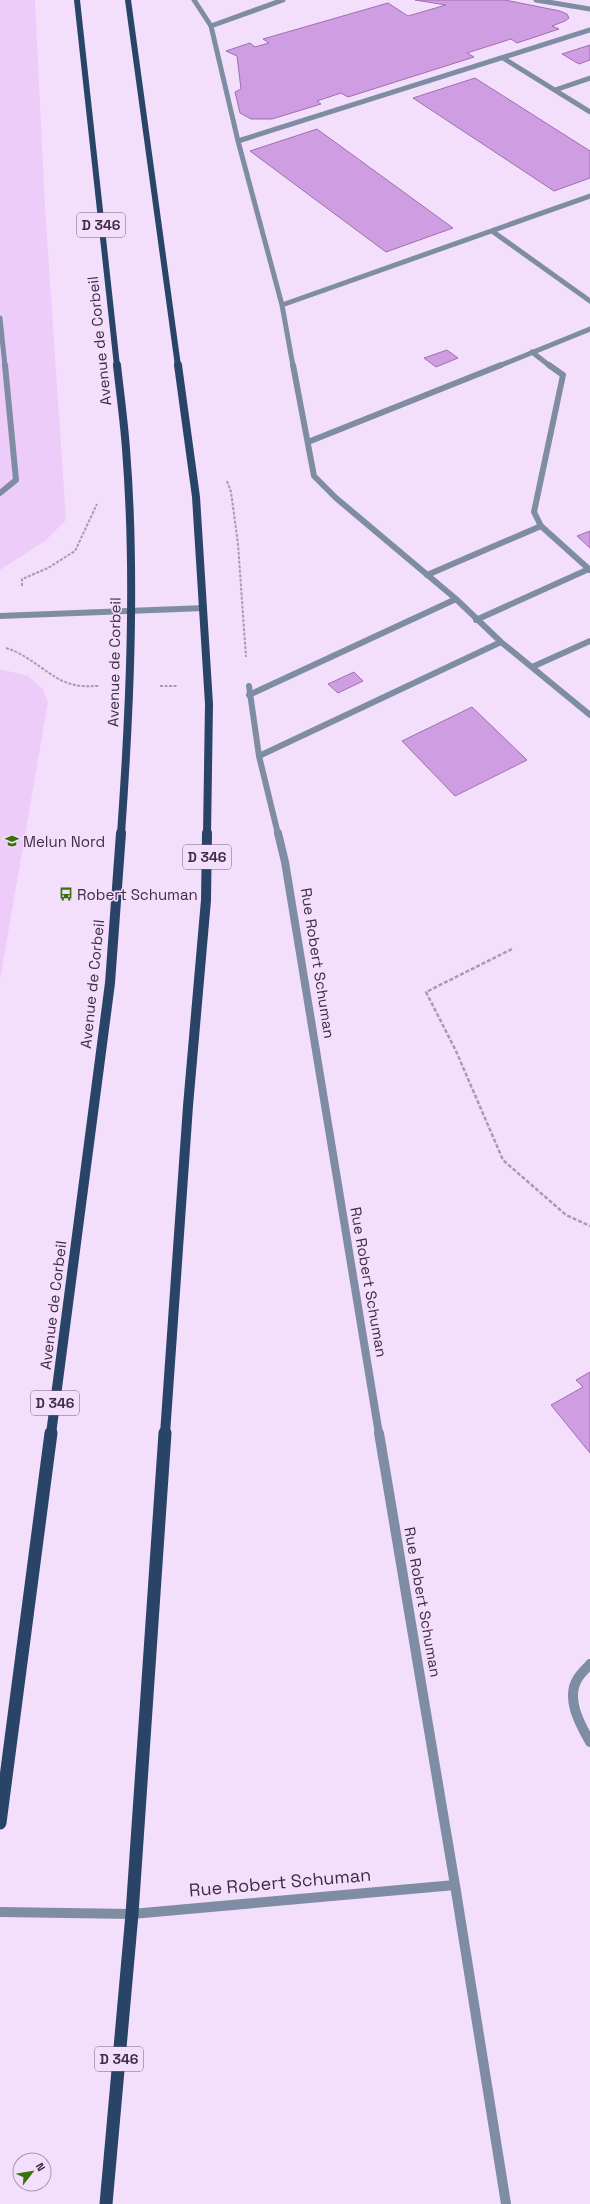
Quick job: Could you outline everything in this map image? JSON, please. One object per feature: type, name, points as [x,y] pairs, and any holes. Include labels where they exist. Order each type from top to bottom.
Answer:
[{"type":"main road","name":"Avenue de Corbeil","points":[[0,1823],[110,983],[129,726],[130,536],[126,449],[77,0]]},
{"type":"main road","name":"D 346","points":[[106,2204],[132,1914],[187,1122],[206,900],[208,686],[196,497],[128,0]]},
{"type":"street","points":[[194,0],[210,26],[219,54],[238,142],[282,306],[314,476],[336,498],[456,599],[476,620],[501,642],[590,715]]},
{"type":"street","points":[[210,26],[283,0]]},
{"type":"street","points":[[536,0],[590,9]]},
{"type":"street","points":[[238,142],[590,30]]},
{"type":"street","points":[[503,58],[590,112]]},
{"type":"street","points":[[555,90],[590,78]]},
{"type":"street","points":[[282,306],[590,196]]},
{"type":"street","points":[[492,231],[590,301]]},
{"type":"street","points":[[0,318],[16,480],[0,492]]},
{"type":"street","points":[[308,442],[590,329]]},
{"type":"street","points":[[476,620],[590,570],[541,526],[534,512],[562,375],[532,352]]},
{"type":"street","points":[[427,575],[541,526]]},
{"type":"street","points":[[249,695],[456,599]]},
{"type":"street","points":[[0,616],[204,608]]},
{"type":"street","points":[[532,667],[590,641]]},
{"type":"street","points":[[259,756],[501,642]]},
{"type":"street","name":"Rue Robert Schuman","points":[[249,686],[249,695],[259,756],[285,862],[345,1235],[455,1885],[506,2204]]},
{"type":"street","points":[[590,1664],[576,1680],[572,1699],[579,1721],[590,1742]]},
{"type":"street","name":"Rue Robert Schuman","points":[[0,1912],[132,1914],[455,1885]]},
{"type":"path","points":[[22,578],[48,568],[75,551],[98,502]]},
{"type":"path","points":[[0,647],[22,652],[68,683],[81,686],[208,686]]},
{"type":"path","points":[[512,948],[426,992],[456,1051],[503,1160],[566,1215],[590,1226]]},
{"type":"shaded area","points":[[0,0],[35,0],[45,207],[66,520],[45,541],[0,570]]},
{"type":"shaded area","name":"Melun Nord","points":[[0,669],[28,676],[43,689],[48,702],[0,980]]},
{"type":"building","points":[[415,0],[505,0],[560,11],[567,14],[569,18],[552,26],[559,29],[517,43],[511,39],[467,53],[474,57],[348,97],[341,93],[317,101],[321,104],[272,119],[251,119],[240,113],[235,92],[241,89],[237,56],[226,51],[250,43],[255,47],[269,43],[263,39],[388,3],[408,16],[446,5]]},
{"type":"building","points":[[590,45],[590,60],[579,64],[562,54]]},
{"type":"building","points":[[475,78],[590,151],[590,178],[554,191],[413,98]]},
{"type":"building","points":[[317,129],[453,228],[386,252],[250,151]]},
{"type":"building","points":[[447,350],[458,358],[436,367],[424,358]]},
{"type":"building","points":[[590,531],[590,548],[577,536]]},
{"type":"building","points":[[354,672],[363,681],[338,693],[328,684]]},
{"type":"building","points":[[472,707],[527,760],[455,796],[402,741]]},
{"type":"building","points":[[590,1372],[590,1453],[551,1405],[583,1387],[576,1380]]},
{"type":"place","name":"Melun Nord","points":[[12,841]]},
{"type":"place","name":"Robert Schuman","points":[[66,894]]}]
